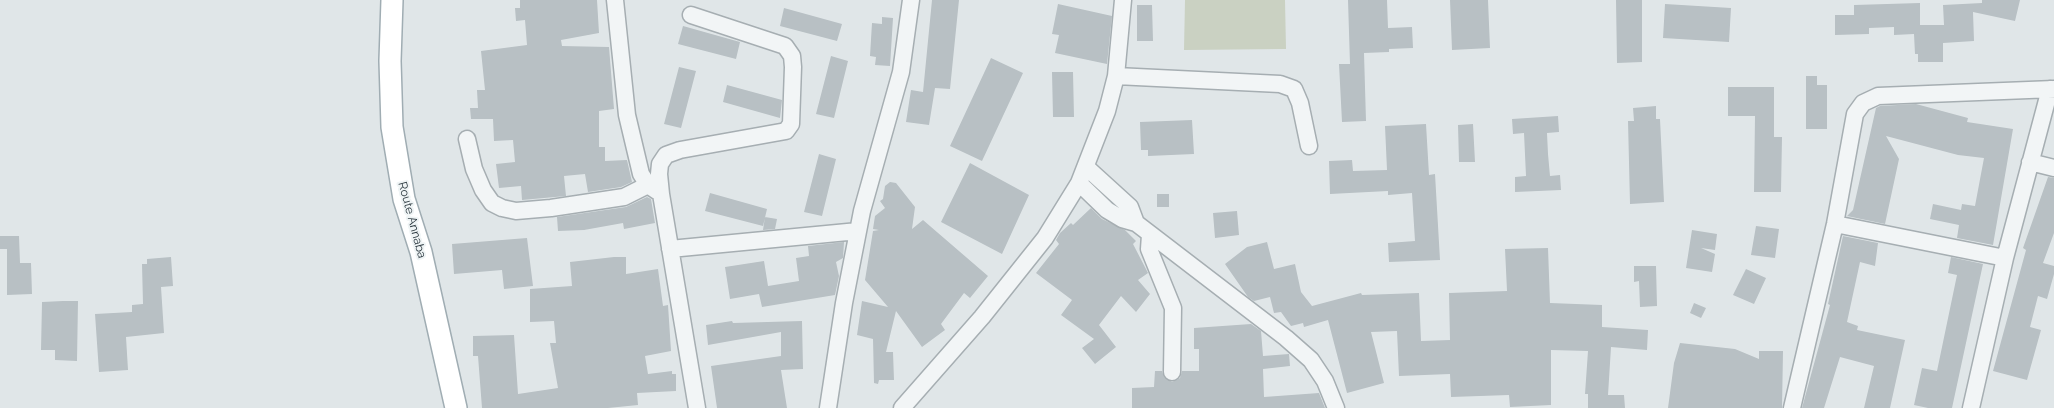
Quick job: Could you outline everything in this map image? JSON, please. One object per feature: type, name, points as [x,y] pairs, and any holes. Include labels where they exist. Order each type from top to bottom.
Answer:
[{"type":"main road","name":"Route Annaba","points":[[392,0],[390,61],[392,127],[404,199],[421,252],[456,408]]},
{"type":"street","points":[[615,0],[627,115],[641,174],[654,189],[670,249],[697,408]]},
{"type":"street","points":[[828,408],[844,303],[858,231],[901,72],[911,0]]},
{"type":"street","points":[[902,408],[982,317],[1045,238],[1079,183],[1107,111],[1116,76],[1123,0]]},
{"type":"street","points":[[654,189],[660,164],[666,155],[680,150],[779,134],[786,131],[791,124],[793,67],[792,56],[785,46],[691,15]]},
{"type":"street","points":[[1116,76],[1280,84],[1294,89],[1300,103],[1309,146]]},
{"type":"street","points":[[1792,408],[1835,224],[1855,114],[1863,103],[1878,96],[2052,89],[2030,162],[2005,258],[1970,408]]},
{"type":"street","points":[[467,139],[474,170],[483,190],[492,203],[502,208],[516,211],[624,197],[654,189]]},
{"type":"street","points":[[2030,162],[2054,168]]},
{"type":"street","points":[[1086,167],[1130,206],[1136,223]]},
{"type":"street","points":[[1079,183],[1107,210],[1122,219],[1136,223],[1311,360],[1325,381],[1336,408]]},
{"type":"street","points":[[1835,224],[2005,258]]},
{"type":"street","points":[[670,249],[858,231]]},
{"type":"street","points":[[1150,235],[1149,250],[1173,308],[1172,372]]},
{"type":"green space","points":[[1185,0],[1285,0],[1286,49],[1184,50]]},
{"type":"building","points":[[520,0],[597,0],[599,33],[561,40],[562,46],[609,47],[614,109],[599,111],[599,147],[605,147],[605,161],[627,160],[632,182],[621,187],[588,192],[585,174],[564,176],[566,196],[522,200],[521,186],[499,188],[496,164],[515,162],[513,140],[494,141],[493,119],[471,119],[470,108],[478,108],[477,90],[485,90],[481,51],[527,45],[525,20],[516,21],[515,8],[520,8]]},
{"type":"building","points":[[932,0],[959,0],[950,89],[935,88],[929,125],[906,122],[911,90],[923,92]]},
{"type":"building","points":[[1348,0],[1387,0],[1388,28],[1412,27],[1413,48],[1389,49],[1389,52],[1364,53],[1366,121],[1342,122],[1339,64],[1350,64]]},
{"type":"building","points":[[1450,0],[1488,0],[1490,48],[1452,50]]},
{"type":"building","points":[[1616,0],[1642,0],[1642,62],[1617,63]]},
{"type":"building","points":[[1982,0],[2020,0],[2015,21],[1973,12],[1974,41],[1943,43],[1943,62],[1918,62],[1918,54],[1915,54],[1914,34],[1894,35],[1894,27],[1869,28],[1869,34],[1835,35],[1835,15],[1854,15],[1854,5],[1920,3],[1920,25],[1944,25],[1943,5],[1982,3]]},
{"type":"building","points":[[1058,4],[1112,16],[1107,64],[1055,53],[1059,35],[1052,34]]},
{"type":"building","points":[[1665,4],[1731,8],[1729,42],[1663,38]]},
{"type":"building","points":[[1137,5],[1152,5],[1153,41],[1137,41]]},
{"type":"building","points":[[784,8],[842,24],[837,41],[780,26]]},
{"type":"building","points":[[882,17],[893,18],[890,66],[875,65],[876,57],[870,56],[872,23],[882,24]]},
{"type":"building","points":[[683,26],[740,42],[736,59],[678,44]]},
{"type":"building","points":[[831,56],[848,61],[834,118],[816,114]]},
{"type":"building","points":[[991,58],[1023,73],[982,161],[950,146]]},
{"type":"building","points":[[679,67],[696,71],[681,128],[664,124]]},
{"type":"building","points":[[1052,72],[1073,72],[1074,117],[1053,117]]},
{"type":"building","points":[[1806,76],[1817,76],[1817,85],[1827,85],[1827,129],[1806,129]]},
{"type":"building","points":[[727,85],[782,100],[780,118],[723,102]]},
{"type":"building","points":[[1728,87],[1774,87],[1774,137],[1782,137],[1781,192],[1754,192],[1755,116],[1728,116]]},
{"type":"building","points":[[1916,104],[1968,118],[1967,122],[2013,129],[1993,245],[1957,238],[1959,225],[1930,219],[1933,204],[1961,210],[1962,204],[1975,206],[1984,158],[1958,155],[1886,136],[1899,159],[1885,224],[1847,216],[1853,210],[1876,108],[1880,106]]},
{"type":"building","points":[[1656,106],[1656,119],[1660,119],[1664,202],[1630,204],[1628,121],[1634,121],[1633,108]]},
{"type":"building","points":[[1558,116],[1559,132],[1547,133],[1550,176],[1560,175],[1561,190],[1515,192],[1515,177],[1526,176],[1524,133],[1513,134],[1512,119]]},
{"type":"building","points":[[1192,120],[1194,154],[1148,156],[1148,150],[1141,150],[1140,122]]},
{"type":"building","points":[[1426,124],[1429,175],[1435,174],[1440,260],[1389,262],[1388,243],[1415,241],[1412,193],[1388,195],[1388,191],[1330,194],[1329,161],[1352,160],[1353,171],[1387,170],[1385,126]]},
{"type":"building","points":[[1473,124],[1475,162],[1459,162],[1458,125]]},
{"type":"building","points":[[819,154],[836,159],[822,216],[804,212]]},
{"type":"building","points":[[970,163],[1029,195],[1002,254],[941,222]]},
{"type":"building","points":[[2048,177],[2054,178],[2054,233],[2043,263],[2054,266],[2054,274],[2047,299],[2038,296],[2030,327],[2041,330],[2027,380],[1993,371],[2026,250],[2023,248]]},
{"type":"building","points":[[890,182],[896,183],[915,207],[912,229],[923,220],[988,276],[970,298],[964,293],[941,324],[945,330],[922,347],[896,311],[886,352],[893,352],[894,380],[879,380],[878,384],[874,383],[873,339],[857,335],[862,301],[888,307],[865,280],[873,231],[879,230],[873,229],[875,216],[885,208],[880,201],[883,199],[885,186]]},
{"type":"building","points":[[710,193],[767,209],[763,226],[705,211]]},
{"type":"building","points":[[1157,194],[1169,194],[1169,207],[1157,207]]},
{"type":"building","points":[[647,197],[651,199],[655,223],[624,229],[623,223],[584,230],[558,231],[557,217],[626,207]]},
{"type":"building","points":[[1091,208],[1102,219],[1125,230],[1136,241],[1133,244],[1148,273],[1138,280],[1150,294],[1136,312],[1121,296],[1099,325],[1116,347],[1095,364],[1082,348],[1094,339],[1061,315],[1072,300],[1036,273],[1059,244],[1056,240],[1060,233],[1071,223],[1073,225]]},
{"type":"building","points":[[1237,211],[1239,235],[1215,238],[1213,213]]},
{"type":"building","points":[[765,217],[777,219],[775,229],[763,230]]},
{"type":"building","points":[[1756,226],[1779,229],[1775,258],[1751,255]]},
{"type":"building","points":[[1692,230],[1717,234],[1715,250],[1701,248],[1715,254],[1712,272],[1686,268]]},
{"type":"building","points":[[0,236],[19,236],[20,263],[31,263],[32,294],[7,295],[7,249],[0,249]]},
{"type":"building","points":[[1843,236],[1878,243],[1875,266],[1860,262],[1847,322],[1858,326],[1857,330],[1905,340],[1890,408],[1864,408],[1874,366],[1840,357],[1824,408],[1802,408],[1830,305],[1828,304]]},
{"type":"building","points":[[527,238],[533,286],[504,289],[502,270],[454,274],[452,244]]},
{"type":"building","points":[[844,242],[843,258],[836,262],[839,276],[835,295],[762,307],[759,294],[730,299],[725,267],[764,261],[768,286],[799,281],[796,258],[809,256],[808,246]]},
{"type":"building","points":[[1267,242],[1274,269],[1295,264],[1301,292],[1312,306],[1361,293],[1362,295],[1419,293],[1421,341],[1450,340],[1449,293],[1507,291],[1505,249],[1548,248],[1550,303],[1602,305],[1602,327],[1648,330],[1647,350],[1611,347],[1608,395],[1624,395],[1625,408],[1588,408],[1588,394],[1585,394],[1588,351],[1551,350],[1551,405],[1510,407],[1509,395],[1451,397],[1450,374],[1399,376],[1397,331],[1371,332],[1384,383],[1347,393],[1328,320],[1304,327],[1303,323],[1291,326],[1281,312],[1274,313],[1270,297],[1254,301],[1248,297],[1225,264],[1247,247]]},
{"type":"building","points":[[171,257],[173,286],[161,287],[164,333],[126,337],[128,370],[99,372],[95,314],[132,312],[132,305],[143,304],[142,264],[147,264],[147,259]]},
{"type":"building","points":[[626,257],[626,274],[658,269],[663,306],[668,305],[671,351],[645,356],[648,374],[672,371],[672,374],[676,374],[676,391],[637,393],[638,405],[608,408],[482,408],[478,356],[473,356],[473,336],[514,335],[518,394],[558,388],[550,343],[556,343],[554,321],[530,322],[530,289],[572,286],[570,262]]},
{"type":"building","points":[[1951,257],[1983,264],[1952,408],[1928,408],[1914,405],[1922,368],[1937,371],[1957,275],[1948,273]]},
{"type":"building","points":[[1634,266],[1656,266],[1657,306],[1640,307],[1639,281],[1634,282]]},
{"type":"building","points":[[1746,269],[1766,278],[1754,304],[1733,295]]},
{"type":"building","points":[[78,301],[77,361],[55,360],[55,350],[41,350],[42,302]]},
{"type":"building","points":[[1694,303],[1706,308],[1701,318],[1690,313]]},
{"type":"building","points":[[732,321],[733,323],[802,321],[803,369],[781,370],[787,408],[717,408],[711,366],[781,356],[781,332],[708,345],[706,325]]},
{"type":"building","points":[[1251,324],[1261,331],[1263,356],[1289,354],[1290,366],[1263,369],[1264,397],[1319,393],[1325,408],[1132,408],[1132,388],[1154,387],[1155,371],[1162,371],[1164,377],[1172,382],[1180,378],[1182,371],[1199,371],[1199,349],[1194,349],[1194,328]]},
{"type":"building","points":[[1680,343],[1735,349],[1759,359],[1759,351],[1783,351],[1782,408],[1668,408],[1674,363]]}]
